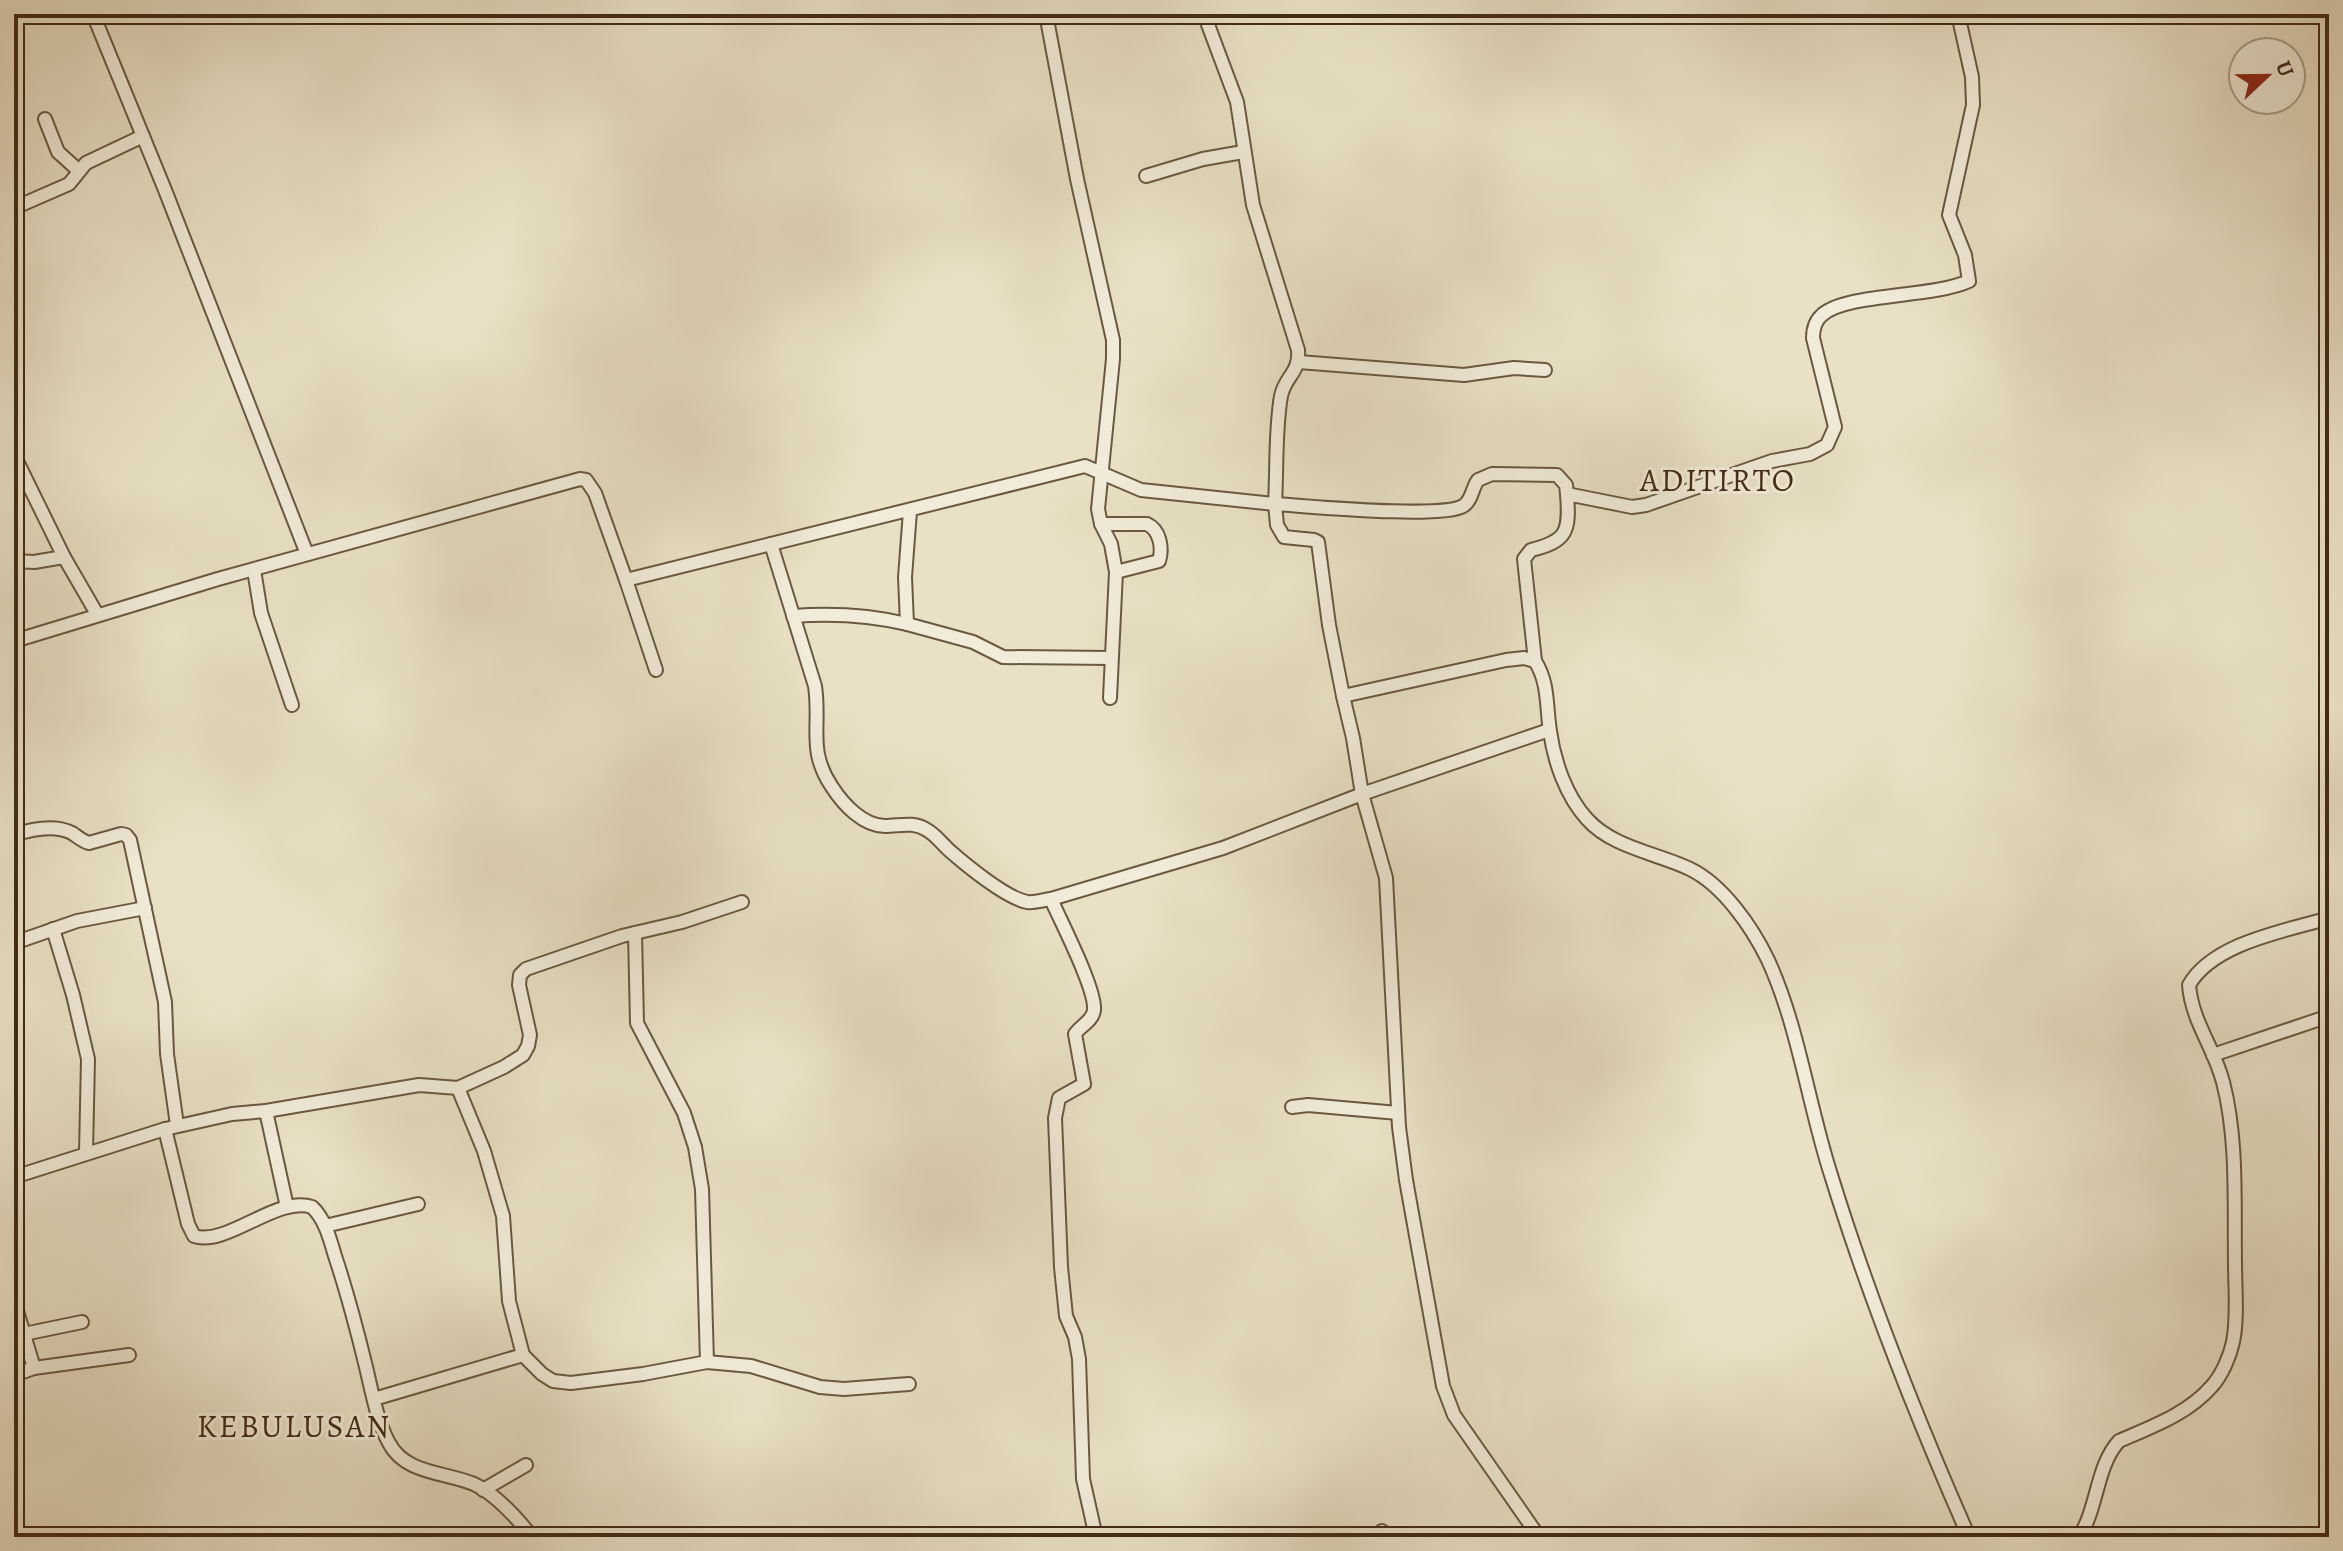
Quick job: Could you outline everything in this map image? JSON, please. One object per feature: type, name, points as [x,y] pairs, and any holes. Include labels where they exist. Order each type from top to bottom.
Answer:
[{"type":"street","points":[[93,14],[278,474],[307,554]]},
{"type":"street","points":[[1046,14],[1077,179],[1113,340],[1098,509],[1101,524],[1109,536],[1116,572],[1110,698]]},
{"type":"street","points":[[1204,14],[1237,102],[1243,152],[1258,222],[1291,325],[1299,362],[1281,395],[1275,504],[1277,525],[1281,534],[1318,542],[1331,635],[1362,794],[1383,865],[1388,898],[1398,1113],[1406,1180],[1440,1375],[1448,1405],[1483,1460],[1539,1537]]},
{"type":"street","points":[[1567,494],[1632,507],[1646,505],[1772,461],[1819,450],[1831,439],[1835,427],[1813,338],[1821,315],[1850,302],[1930,292],[1969,281],[1965,255],[1949,215],[1973,105],[1971,68],[1958,14]]},
{"type":"street","points":[[45,119],[58,152],[78,170]]},
{"type":"street","points":[[14,208],[69,184],[78,170],[143,136]]},
{"type":"street","points":[[1146,176],[1203,159],[1243,152]]},
{"type":"street","points":[[1299,362],[1464,375],[1514,368],[1545,370]]},
{"type":"street","points":[[14,455],[64,557],[97,614]]},
{"type":"street","points":[[626,580],[1076,467],[1085,466],[1100,471],[1141,490],[1275,504],[1414,511],[1452,510],[1465,505],[1478,480],[1485,476],[1506,473],[1557,475],[1566,485],[1567,494],[1563,536],[1556,543],[1531,550],[1524,559],[1535,661],[1547,694],[1549,730],[1560,771],[1588,821],[1624,844],[1703,877],[1731,905],[1767,959],[1793,1031],[1829,1170],[1866,1284],[1969,1537]]},
{"type":"street","points":[[14,641],[97,614],[580,479],[586,480],[595,493],[656,670]]},
{"type":"street","points":[[907,624],[905,577],[910,511]]},
{"type":"street","points":[[1101,524],[1147,524],[1157,532],[1161,548],[1159,561],[1116,572]]},
{"type":"street","points":[[771,544],[815,686],[819,710],[815,749],[821,767],[838,796],[856,813],[877,825],[913,824],[929,831],[950,852],[1025,902],[1051,899],[1223,848],[1362,794],[1549,730]]},
{"type":"street","points":[[14,561],[64,557]]},
{"type":"street","points":[[254,570],[261,613],[292,705]]},
{"type":"street","points":[[793,616],[876,617],[973,642],[1003,657],[1111,658]]},
{"type":"street","points":[[1343,696],[1498,661],[1524,658],[1535,661]]},
{"type":"street","points":[[14,835],[54,828],[89,843],[121,834],[130,840],[165,1002],[171,1127],[188,1224],[194,1236],[213,1237],[287,1207],[302,1204],[312,1207],[325,1226],[346,1290],[384,1434],[401,1459],[415,1467],[483,1490],[514,1515],[532,1537]]},
{"type":"street","points":[[1051,899],[1089,988],[1094,1009],[1090,1019],[1075,1034],[1084,1084],[1059,1098],[1055,1118],[1062,1280],[1066,1316],[1075,1337],[1079,1359],[1083,1479],[1096,1537]]},
{"type":"street","points":[[14,1177],[171,1127],[232,1114],[419,1085],[458,1088],[523,1055],[530,1035],[519,985],[520,975],[526,969],[742,902]]},
{"type":"street","points":[[14,943],[77,921],[145,908]]},
{"type":"street","points":[[2079,1537],[2088,1524],[2104,1466],[2113,1447],[2119,1441],[2170,1418],[2199,1399],[2214,1384],[2232,1345],[2235,1300],[2232,1139],[2223,1081],[2195,1019],[2189,985],[2214,958],[2238,947],[2329,918]]},
{"type":"street","points":[[53,929],[73,995],[90,1072],[86,1153]]},
{"type":"street","points":[[635,933],[637,1023],[684,1113],[699,1166],[707,1362]]},
{"type":"street","points":[[2213,1055],[2329,1016]]},
{"type":"street","points":[[458,1088],[484,1151],[503,1216],[509,1301],[523,1355],[542,1374],[553,1381],[571,1383],[707,1362],[751,1366],[820,1387],[844,1389],[909,1384]]},
{"type":"street","points":[[1292,1107],[1308,1105],[1398,1113]]},
{"type":"street","points":[[266,1111],[287,1207]]},
{"type":"street","points":[[325,1226],[418,1204]]},
{"type":"street","points":[[14,1301],[34,1368]]},
{"type":"street","points":[[24,1334],[82,1322]]},
{"type":"street","points":[[14,1375],[34,1368],[129,1355]]},
{"type":"street","points":[[374,1399],[523,1355]]},
{"type":"street","points":[[483,1490],[526,1465]]},
{"type":"district","name":"ADITIRTO","points":[[1718,480]]},
{"type":"district","name":"KEBULUSAN","points":[[294,1426]]}]
